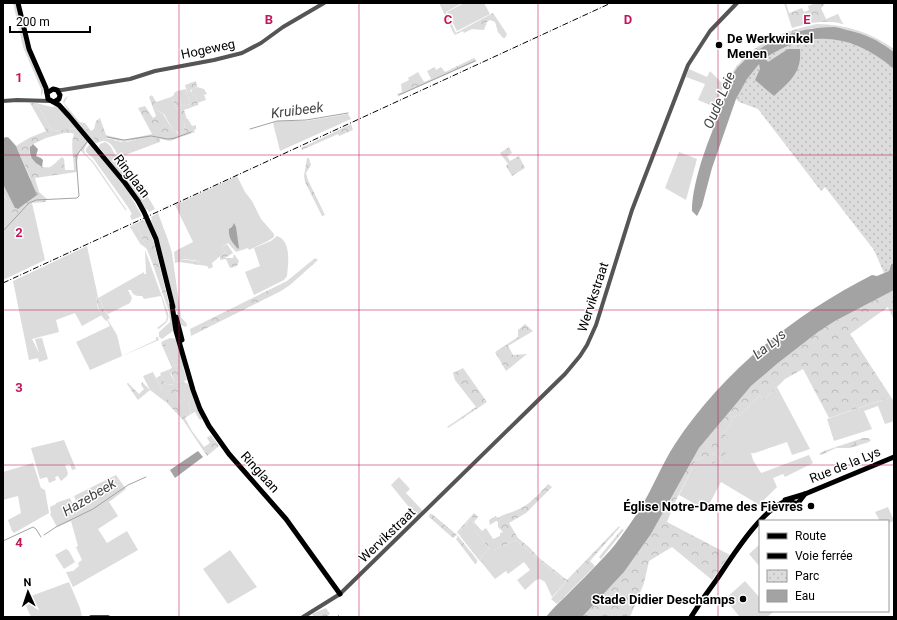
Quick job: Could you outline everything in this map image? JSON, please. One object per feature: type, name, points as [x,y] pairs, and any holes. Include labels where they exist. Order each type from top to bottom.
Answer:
[{"type":"main road","name":"Ringlaan","points":[[18,3],[27,43],[49,98],[69,116],[125,183],[148,220],[161,258],[172,305],[176,331],[196,400],[214,433],[229,454],[286,518],[339,595]]},
{"type":"main road","name":"Ringlaan","points":[[40,73],[54,89],[59,92],[62,103],[69,116]]},
{"type":"main road","points":[[54,89],[49,98],[57,101],[60,96]]},
{"type":"main road","name":"Rue de la Lys","points":[[761,520],[780,505],[788,501],[894,457]]},
{"type":"main road","name":"Rue de la Lys","points":[[691,617],[745,539],[759,523]]},
{"type":"street","name":"Hogeweg","points":[[54,89],[62,90],[130,79],[155,71],[242,53],[261,43],[283,27],[324,3]]},
{"type":"street","name":"Wervikstraat","points":[[303,617],[339,595],[520,419],[565,374],[580,356],[596,325],[632,210],[688,65],[710,31],[737,3]]},
{"type":"street","name":"Hogeweg","points":[[60,96],[64,93],[85,86]]},
{"type":"street","points":[[3,101],[49,98]]},
{"type":"street","points":[[91,617],[108,617]]},
{"type":"green space","points":[[13,3],[16,3],[26,46],[45,88],[41,96],[41,89],[23,47]]},
{"type":"green space","points":[[439,3],[462,3],[446,12],[456,33],[454,34]]},
{"type":"green space","points":[[464,3],[484,3],[490,14],[457,31],[447,12]]},
{"type":"green space","points":[[784,3],[786,3],[789,13],[802,8],[804,12],[809,10],[808,6],[816,3],[823,3],[824,5],[821,8],[826,19],[838,14],[843,24],[823,22],[811,23],[792,28]]},
{"type":"green space","points":[[493,13],[507,34],[505,38],[503,38],[498,32],[495,22],[490,20],[487,22],[484,30],[472,29],[464,33],[463,31],[455,35],[454,34]]},
{"type":"green space","points":[[817,24],[828,24],[858,30],[885,43],[894,49],[894,52],[882,43],[835,27],[818,28]]},
{"type":"green space","points":[[817,24],[818,28],[812,28],[741,63],[733,74],[732,73],[748,54],[758,46],[781,34]]},
{"type":"green space","points":[[834,38],[851,43],[866,50],[880,58],[894,69],[894,263],[890,264],[889,271],[884,273],[874,250],[825,187],[821,191],[758,109],[739,102],[736,99],[753,70],[770,55],[790,45],[801,42]]},
{"type":"green space","points":[[474,58],[477,61],[398,96],[397,94],[402,92],[401,84],[409,80],[408,78],[418,72],[424,82],[431,79],[427,71],[435,67],[436,70],[441,67],[445,72]]},
{"type":"green space","points":[[689,69],[707,77],[710,71],[724,85],[715,107],[698,100],[705,84],[686,77]]},
{"type":"green space","points":[[196,81],[197,87],[190,91],[196,96],[198,105],[184,110],[187,119],[192,126],[196,125],[196,129],[194,130],[195,132],[184,136],[182,133],[185,126],[180,112],[182,109],[180,107],[177,109],[171,97],[177,91],[182,106],[191,104],[185,85]]},
{"type":"green space","points":[[197,87],[204,89],[207,94],[204,95],[206,100],[197,103],[196,96],[191,93],[192,89]]},
{"type":"green space","points":[[186,89],[191,104],[182,106],[177,91]]},
{"type":"green space","points":[[152,95],[156,102],[154,104],[157,110],[163,114],[174,132],[176,131],[180,137],[170,141],[160,139],[160,142],[157,143],[157,138],[151,136],[124,142],[108,138],[97,142],[79,122],[85,123],[91,131],[94,129],[96,121],[100,118],[106,135],[124,140],[152,134],[138,108],[145,106],[153,118],[156,116],[149,97]]},
{"type":"green space","points":[[68,96],[64,103],[77,119],[99,141],[111,139],[126,142],[150,136],[157,138],[157,143],[120,157],[107,141],[95,143],[69,112],[63,102]]},
{"type":"green space","points":[[171,97],[177,109],[180,107],[182,109],[181,112],[185,126],[182,133],[184,136],[180,137],[177,131],[174,132],[164,114],[157,110],[153,103]]},
{"type":"green space","points":[[30,103],[36,103],[52,131],[77,128],[83,135],[82,139],[86,142],[78,156],[77,172],[35,178],[39,192],[47,199],[45,202],[32,203],[15,218],[3,192],[3,184],[16,209],[23,206],[33,198],[30,177],[16,146],[29,138],[46,131]],"holes":[[[64,133],[74,134],[72,147],[74,170],[65,170],[64,159],[62,157],[52,166],[47,168],[38,164],[31,157],[31,145],[46,138]]]},
{"type":"green space","points":[[36,103],[52,107],[57,106],[77,128],[52,131]]},
{"type":"green space","points":[[348,114],[351,119],[280,151],[273,123],[277,121],[306,121]]},
{"type":"green space","points":[[351,124],[353,130],[339,136],[338,134],[302,150],[301,148]]},
{"type":"green space","points":[[83,135],[88,142],[84,149],[85,154],[93,161],[126,211],[92,162],[80,150],[83,146]]},
{"type":"green space","points":[[105,142],[110,146],[116,156],[142,188],[155,209],[149,212],[147,209],[146,210],[131,187],[99,147],[100,144]]},
{"type":"green space","points":[[89,145],[126,188],[142,216],[132,220],[130,216],[132,214],[128,207],[93,158],[86,152]]},
{"type":"green space","points":[[509,147],[512,153],[507,156],[510,161],[519,156],[525,168],[512,176],[506,166],[508,164],[500,153]]},
{"type":"green space","points":[[679,152],[697,159],[686,200],[665,188]]},
{"type":"green space","points":[[307,158],[309,158],[311,165],[306,173],[325,215],[322,216],[305,182],[304,176]]},
{"type":"green space","points":[[237,176],[261,219],[274,234],[274,237],[249,250],[248,248],[236,252],[228,243],[222,247],[225,252],[212,263],[213,267],[209,269],[204,263],[179,259],[179,249],[193,242],[175,205]]},
{"type":"green space","points":[[3,193],[15,217],[32,203],[45,260],[3,280]]},
{"type":"green space","points":[[158,213],[172,253],[181,317],[187,324],[186,327],[180,325],[159,242],[151,220],[151,217]]},
{"type":"green space","points":[[143,220],[147,223],[154,243],[171,312],[169,312],[152,262],[137,225],[130,227]]},
{"type":"green space","points":[[137,225],[147,249],[141,245],[130,227]]},
{"type":"green space","points":[[277,236],[282,239],[287,248],[287,276],[284,280],[254,295],[245,272],[260,266],[254,248],[271,241]]},
{"type":"green space","points":[[227,244],[233,253],[225,258],[233,258],[234,254],[239,261],[237,266],[230,268],[226,259],[220,260],[220,256],[225,252],[222,247]]},
{"type":"green space","points":[[87,246],[98,297],[96,298],[98,309],[102,315],[82,326],[75,313],[56,320],[59,332],[32,339],[39,353],[35,339],[42,338],[48,359],[39,362],[38,358],[29,360],[13,281]]},
{"type":"green space","points":[[179,249],[179,259],[204,262],[207,263],[207,266],[179,262],[175,263],[174,252]]},
{"type":"green space","points":[[145,250],[168,313],[168,320],[159,329],[157,328],[166,321],[167,317],[161,296],[144,299],[142,296],[135,295],[131,290],[128,290],[132,298],[130,303],[108,314],[102,306],[100,297],[144,272],[144,274],[146,274]]},
{"type":"green space","points":[[315,258],[318,260],[281,291],[191,336],[190,329],[287,281]]},
{"type":"green space","points":[[894,290],[894,320],[888,307],[850,334],[891,397],[829,418],[803,369],[785,379],[764,400],[760,395],[741,414],[731,418],[732,422],[724,433],[731,442],[721,463],[719,457],[714,453],[711,457],[716,461],[713,464],[707,459],[699,458],[696,461],[675,502],[667,522],[730,555],[712,580],[672,547],[649,561],[644,583],[630,617],[582,617],[624,572],[651,534],[699,448],[751,386],[818,332],[835,321]]},
{"type":"green space","points":[[100,297],[102,306],[110,318],[106,321],[100,313],[97,304],[96,298]]},
{"type":"green space","points":[[169,312],[171,312],[174,330],[162,339],[159,337],[159,332],[170,322]]},
{"type":"green space","points":[[107,320],[117,335],[122,356],[156,340],[156,337],[158,337],[159,340],[90,370],[76,342],[110,326]]},
{"type":"green space","points":[[525,324],[533,331],[508,346],[513,355],[527,354],[506,371],[495,352],[518,337],[518,330]]},
{"type":"green space","points":[[170,338],[177,339],[184,370],[182,364],[175,366],[164,342],[161,342]]},
{"type":"green space","points":[[164,341],[175,366],[182,364],[187,380],[175,382],[171,373],[170,374],[168,370],[172,368],[161,343]]},
{"type":"green space","points":[[463,368],[487,402],[448,428],[447,427],[476,407],[455,380],[453,373]]},
{"type":"green space","points":[[168,370],[175,382],[184,380],[189,386],[202,418],[201,420],[195,412],[191,414],[188,402],[181,403],[176,393],[174,384],[166,385],[160,373]]},
{"type":"green space","points":[[153,372],[162,392],[167,396],[167,403],[150,390],[143,376]]},
{"type":"green space","points":[[161,375],[166,385],[186,384],[184,388],[176,393],[181,403],[185,401],[188,402],[191,414],[185,418],[192,431],[204,447],[210,443],[207,438],[211,435],[219,446],[207,456],[183,420],[167,403],[167,396],[162,393],[156,378]]},
{"type":"green space","points":[[142,382],[150,390],[138,400],[127,384],[128,383],[139,394],[144,389],[141,385]]},
{"type":"green space","points":[[777,387],[810,449],[792,455],[787,442],[751,453],[753,460],[761,473],[809,455],[813,463],[785,477],[783,474],[773,478],[777,487],[762,502],[766,509],[721,482],[706,510],[679,495],[696,461],[699,458],[708,458],[714,453],[719,457],[721,463],[724,433],[732,422],[731,418],[741,414],[760,395],[764,400]]},
{"type":"green space","points":[[891,397],[894,402],[894,421],[885,424],[878,406],[864,411],[872,429],[834,441],[827,419]]},
{"type":"green space","points":[[863,438],[868,438],[871,440],[850,448],[836,448],[821,455],[819,454],[824,451]]},
{"type":"green space","points":[[64,440],[76,469],[72,470],[70,464],[65,465],[68,473],[67,476],[61,481],[58,476],[55,477],[56,480],[49,483],[47,477],[40,479],[31,448]]},
{"type":"green space","points":[[33,463],[41,488],[45,490],[49,513],[14,533],[8,520],[21,513],[18,496],[3,500],[3,472]]},
{"type":"green space","points":[[116,475],[126,489],[109,502],[118,516],[98,529],[107,543],[127,531],[138,550],[73,587],[66,572],[73,571],[79,566],[78,563],[82,560],[76,547],[78,546],[71,521],[57,527],[50,514],[50,507],[70,498],[73,505],[78,506],[74,496]]},
{"type":"green space","points":[[399,477],[410,489],[406,493],[423,511],[417,517],[391,485]]},
{"type":"green space","points":[[548,484],[552,487],[526,513],[509,523],[518,538],[538,557],[567,580],[619,526],[620,527],[590,561],[595,566],[557,604],[551,599],[566,582],[515,540],[494,550],[482,563],[479,560],[489,548],[475,531],[475,525],[472,522],[475,519],[472,517],[459,532],[461,535],[460,536],[457,532],[474,513],[478,517],[474,522],[482,531],[486,528],[493,539],[500,536],[500,533],[503,532],[498,527],[498,522],[496,521],[490,525],[489,520],[525,506]]},
{"type":"green space","points":[[888,507],[894,521],[889,523],[889,520],[879,520],[875,512]]},
{"type":"green space","points":[[430,514],[432,514],[457,535],[453,538],[429,517]]},
{"type":"green space","points":[[473,516],[475,519],[472,522],[475,525],[475,531],[489,548],[479,560],[460,536],[461,535],[459,532]]},
{"type":"green space","points":[[622,529],[624,530],[601,559],[599,557]]},
{"type":"green space","points":[[458,536],[477,560],[477,563],[475,564],[456,539]]},
{"type":"green space","points":[[515,540],[566,582],[552,597],[545,582],[540,579],[536,580],[525,590],[517,580],[530,570],[524,562],[508,574],[506,571],[495,579],[482,563],[490,552]]},
{"type":"green space","points":[[759,545],[759,566],[749,554]]},
{"type":"green space","points":[[66,549],[69,551],[75,562],[64,569],[55,555]]},
{"type":"green space","points":[[230,550],[257,587],[228,604],[203,569]]},
{"type":"green space","name":"Stade Didier Deschamps","points":[[745,581],[759,597],[759,612],[773,612],[767,617],[740,617],[725,599]]},
{"type":"green space","points":[[69,582],[80,608],[82,617],[31,617],[23,599]]},
{"type":"green space","points":[[326,608],[330,614],[326,617],[314,617],[312,614]]},
{"type":"water","points":[[823,27],[835,27],[866,36],[879,42],[894,52],[894,69],[879,57],[863,48],[847,42],[831,39],[815,39],[799,42],[782,48],[765,58],[768,62],[788,49],[800,49],[799,64],[794,76],[774,96],[755,80],[760,69],[759,64],[747,79],[736,99],[712,168],[702,206],[697,216],[692,211],[692,202],[699,171],[705,150],[732,76],[736,69],[740,64],[760,49],[779,38],[801,31]]},
{"type":"water","points":[[7,137],[16,146],[37,195],[18,209],[15,208],[3,184],[3,138]]},
{"type":"water","points":[[33,144],[38,149],[36,156],[43,160],[42,167],[34,161],[31,156],[30,147]]},
{"type":"water","points":[[234,223],[236,227],[238,249],[229,235],[229,229]]},
{"type":"water","name":"La Lys","points":[[894,263],[894,290],[835,321],[818,332],[751,386],[699,448],[651,534],[624,572],[582,617],[546,617],[552,609],[617,543],[640,509],[675,444],[694,417],[715,392],[738,369],[788,327],[843,291],[872,275],[877,276],[889,271],[891,264]]},
{"type":"water","points":[[198,451],[203,457],[175,478],[170,470]]},
{"type":"waterway","name":"Kruibeek","points":[[399,95],[475,61]]},
{"type":"waterway","name":"Kruibeek","points":[[250,129],[277,121],[306,120],[348,113]]},
{"type":"waterway","name":"Kruibeek","points":[[107,137],[124,140],[151,136],[168,139],[191,132]]},
{"type":"waterway","name":"Kruibeek","points":[[3,231],[29,203],[36,200],[77,198],[79,196],[76,156],[87,142]]},
{"type":"waterway","name":"Hazebeek","points":[[44,535],[56,527],[93,509],[128,485],[146,477]]},
{"type":"waterway","name":"Hazebeek","points":[[3,541],[33,527],[41,537]]},
{"type":"railway","points":[[3,283],[611,3]]},
{"type":"place","name":"De Werkwinkel Menen","points":[[719,45]]},
{"type":"place","name":"Église Notre-Dame des Fièvres","points":[[811,506]]},
{"type":"place","name":"Stade Didier Deschamps","points":[[743,599]]},
{"type":"water label","name":"Oude Leie","points":[[719,100]]}]
